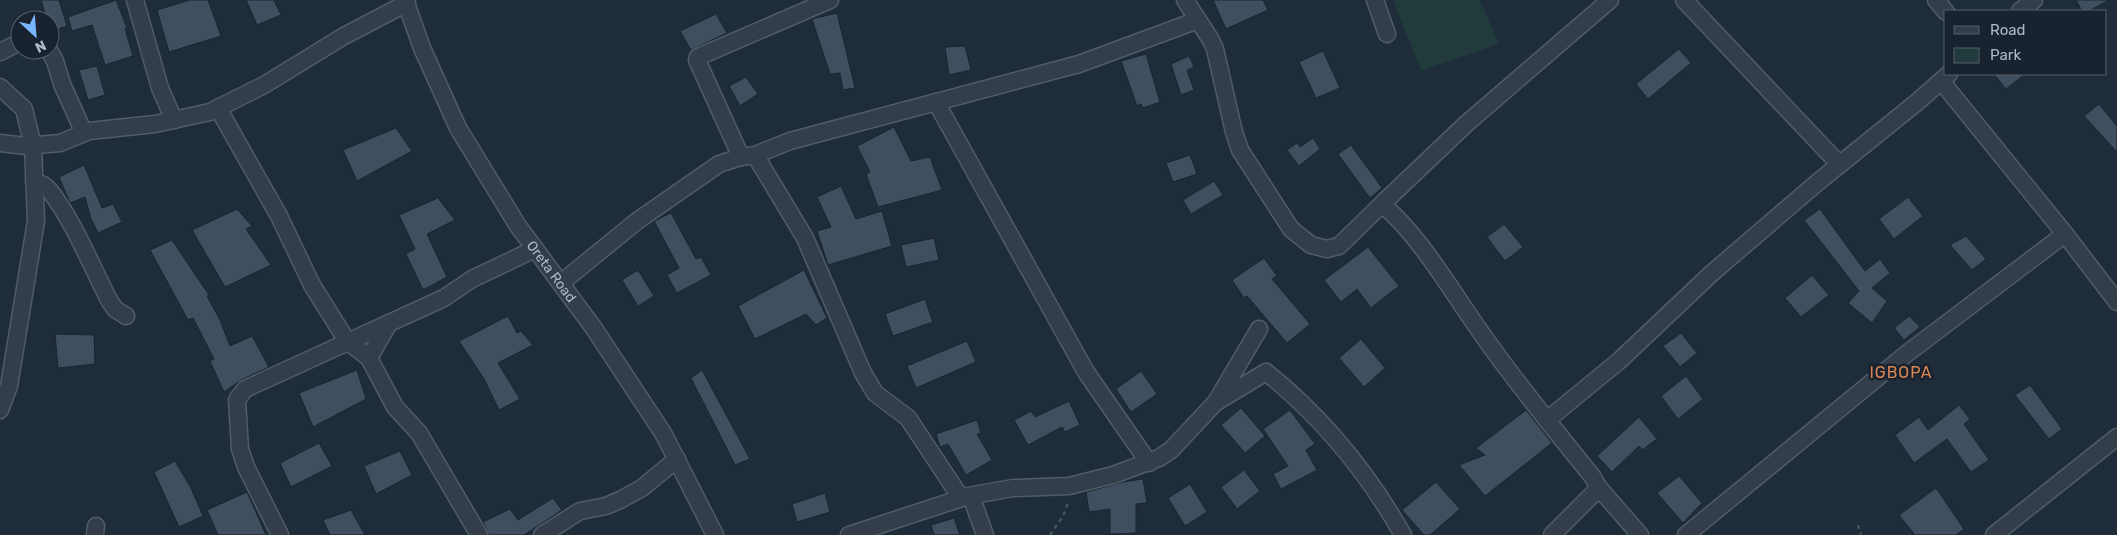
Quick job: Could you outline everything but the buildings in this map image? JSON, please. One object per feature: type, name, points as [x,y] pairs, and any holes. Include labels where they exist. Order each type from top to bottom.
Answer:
[{"type":"street","points":[[135,0],[160,88],[174,120]]},
{"type":"street","points":[[830,0],[698,57],[697,60],[748,156],[805,238],[867,380],[875,393],[908,418],[966,497],[985,535]]},
{"type":"street","points":[[1186,0],[1215,49],[1240,150],[1291,229],[1311,245],[1327,249],[1339,246],[1466,124],[1610,0]]},
{"type":"street","points":[[1375,0],[1388,34]]},
{"type":"street","points":[[1684,0],[1839,164]]},
{"type":"street","points":[[1936,0],[1944,10]]},
{"type":"street","points":[[2021,10],[2034,0]]},
{"type":"street","points":[[0,143],[33,146],[60,143],[90,131],[155,124],[218,108],[264,85],[344,36],[406,2]]},
{"type":"street","name":"Oreta Road","points":[[406,2],[422,48],[458,128],[518,226],[594,326],[663,433],[715,535]]},
{"type":"street","points":[[561,283],[637,221],[719,164],[790,141],[1080,64],[1198,20]]},
{"type":"street","points":[[55,60],[62,84],[84,133]]},
{"type":"street","points":[[1547,420],[1619,361],[1712,273],[1839,164],[1945,77],[2117,302]]},
{"type":"street","points":[[0,88],[24,109],[33,146],[36,221],[9,386],[0,410]]},
{"type":"street","points":[[936,102],[1086,372],[1149,463]]},
{"type":"street","points":[[218,108],[278,216],[306,274],[347,341],[369,358],[395,407],[419,433],[480,535]]},
{"type":"street","points":[[34,182],[42,184],[50,190],[68,219],[109,300],[115,309],[126,316]]},
{"type":"street","points":[[1382,204],[1407,230],[1486,341],[1592,476],[1599,488],[1640,535]]},
{"type":"street","points":[[1686,535],[1905,354],[2065,234]]},
{"type":"street","points":[[280,535],[246,467],[240,449],[237,400],[245,389],[444,298],[472,279],[535,249]]},
{"type":"street","points":[[369,358],[389,323]]},
{"type":"street","points":[[849,535],[966,497],[1013,488],[1075,485],[1149,463],[1171,450],[1216,402],[1259,330]]},
{"type":"street","points":[[1216,402],[1266,372],[1295,395],[1335,438],[1385,504],[1403,535]]},
{"type":"street","points":[[1994,535],[2117,438]]},
{"type":"street","points":[[542,535],[580,511],[606,506],[642,488],[677,460]]},
{"type":"street","points":[[1552,535],[1599,488]]},
{"type":"path","points":[[1050,535],[1062,516],[1075,485]]},
{"type":"path","points":[[1858,525],[1861,535]]},
{"type":"green space","points":[[1393,0],[1480,0],[1499,44],[1421,71]]},
{"type":"district","name":"IGBOPA","points":[[1901,372]]}]
